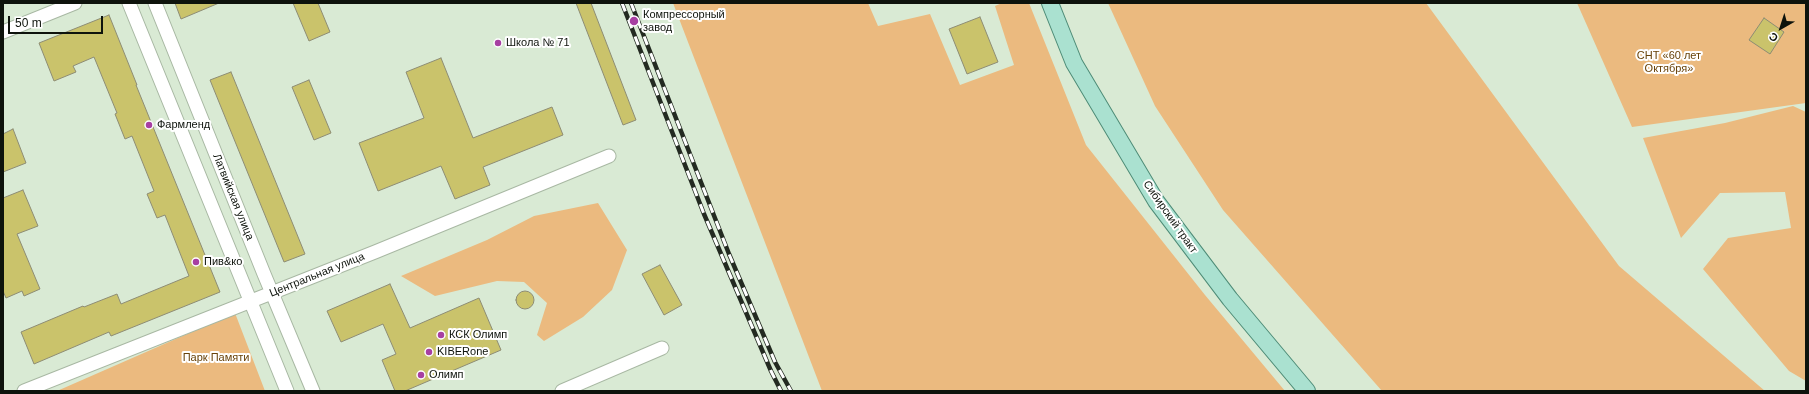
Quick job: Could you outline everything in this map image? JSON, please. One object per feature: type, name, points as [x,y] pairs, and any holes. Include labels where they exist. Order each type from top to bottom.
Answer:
[{"type":"main road","name":"Сибирский тракт","points":[[1050,3],[1074,64],[1156,201],[1230,298],[1307,391]]},
{"type":"street","points":[[3,32],[75,3]]},
{"type":"street","name":"Латвийская улица","points":[[130,3],[287,391]]},
{"type":"street","name":"Латвийская улица","points":[[155,3],[272,294],[313,391]]},
{"type":"street","name":"Центральная улица","points":[[24,391],[272,294],[609,156]]},
{"type":"street","points":[[562,391],[662,348]]},
{"type":"green space","points":[[673,3],[868,3],[878,26],[930,14],[960,85],[1014,65],[995,6],[1002,3],[1029,3],[1086,145],[1205,295],[1285,391],[822,391]]},
{"type":"green space","points":[[1108,3],[1426,3],[1619,266],[1765,391],[1382,391],[1223,210],[1155,106]]},
{"type":"green space","name":"СНТ «60 лет Октября»","points":[[1577,3],[1806,3],[1806,103],[1632,127]]},
{"type":"green space","points":[[1793,106],[1806,112],[1806,381],[1789,371],[1703,269],[1728,238],[1791,228],[1785,192],[1720,193],[1681,238],[1643,138],[1725,123]]},
{"type":"green space","points":[[598,203],[627,250],[612,290],[583,317],[544,341],[537,335],[547,303],[524,282],[497,281],[435,296],[401,276],[487,240],[534,216]]},
{"type":"green space","name":"Парк Памяти","points":[[235,313],[265,391],[57,391]]},
{"type":"building","points":[[175,3],[219,3],[181,19]]},
{"type":"building","points":[[293,3],[318,3],[330,32],[309,41]]},
{"type":"building","points":[[576,3],[591,3],[636,120],[623,125]]},
{"type":"building","points":[[109,15],[220,292],[111,336],[109,332],[34,364],[21,332],[83,306],[84,307],[117,294],[121,304],[189,276],[165,215],[157,218],[147,194],[154,191],[132,136],[125,139],[115,114],[117,113],[94,57],[73,66],[76,72],[54,81],[39,43]]},
{"type":"building","points":[[980,17],[998,62],[967,74],[949,29]]},
{"type":"building","points":[[1764,18],[1784,32],[1770,54],[1749,40]]},
{"type":"building","points":[[441,58],[473,138],[552,107],[563,135],[483,167],[490,185],[455,199],[441,166],[378,191],[359,143],[424,118],[406,72]]},
{"type":"building","points":[[231,72],[305,254],[284,262],[210,80]]},
{"type":"building","points":[[309,80],[331,133],[314,140],[292,87]]},
{"type":"building","points":[[13,129],[26,163],[3,172],[3,134]]},
{"type":"building","points":[[23,190],[38,226],[17,234],[40,289],[24,296],[22,291],[6,298],[3,291],[3,198]]},
{"type":"building","points":[[660,265],[682,305],[664,315],[642,274]]},
{"type":"building","name":"КСК Олимп","points":[[390,284],[410,328],[479,298],[501,350],[405,391],[395,391],[382,360],[396,354],[383,324],[341,342],[327,311]]},
{"type":"building","points":[[525,291],[531,294],[534,300],[531,306],[525,309],[519,306],[516,300],[519,294]]},
{"type":"railway","points":[[622,3],[704,214],[781,391]]},
{"type":"railway","points":[[631,3],[729,254],[775,362],[791,391]]},
{"type":"place","name":"Компрессорный завод","points":[[634,21]]},
{"type":"place","name":"Школа № 71","points":[[498,43]]},
{"type":"place","name":"Фармленд","points":[[149,125]]},
{"type":"place","name":"Пив&ко","points":[[196,262]]},
{"type":"place","name":"КСК Олимп","points":[[441,335]]},
{"type":"place","name":"KIBERone","points":[[429,352]]},
{"type":"place","name":"Олимп","points":[[421,375]]}]
